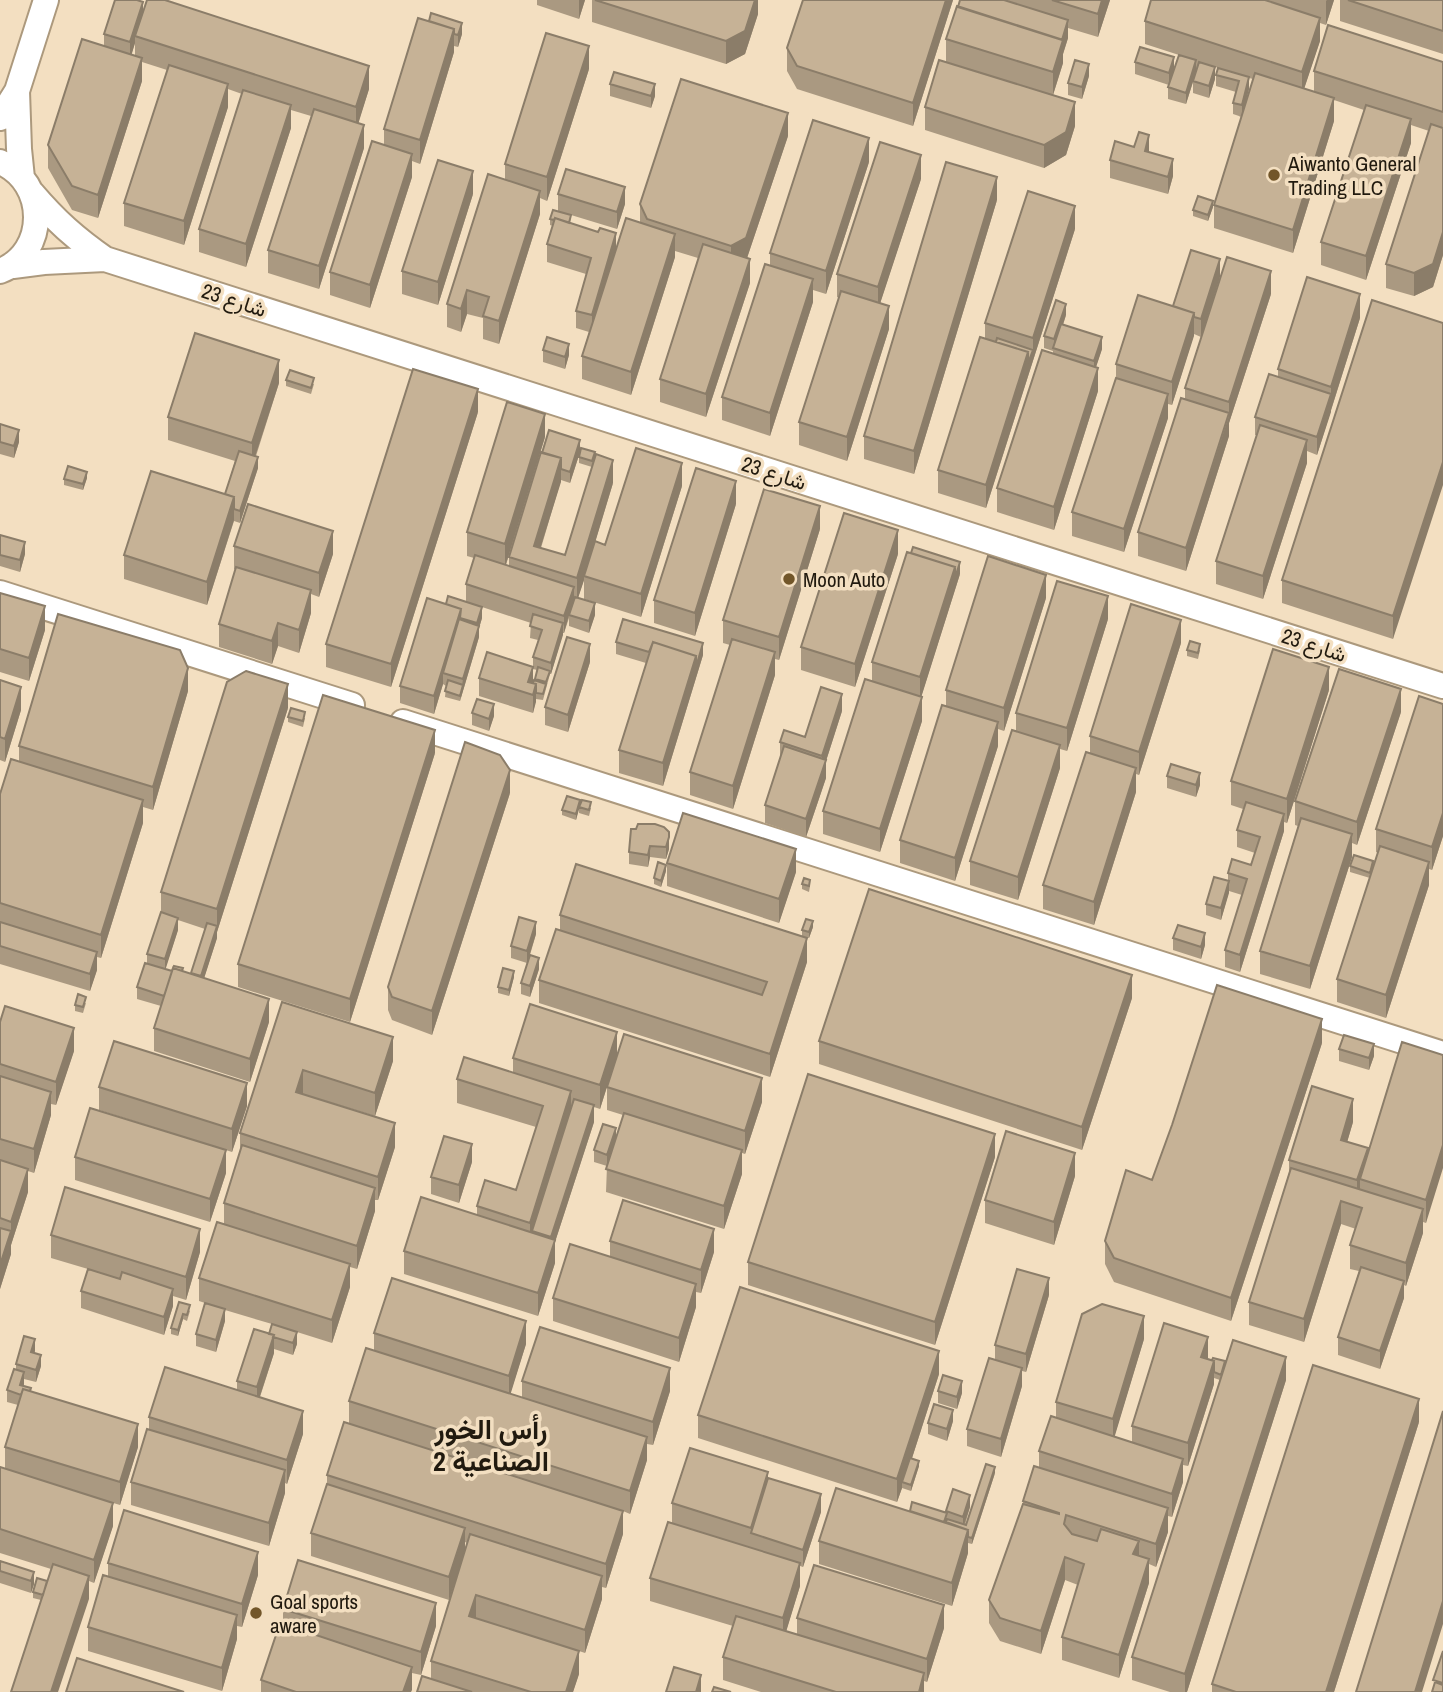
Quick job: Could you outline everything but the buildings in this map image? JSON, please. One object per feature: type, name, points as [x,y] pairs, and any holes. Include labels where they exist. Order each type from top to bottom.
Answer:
[{"type":"street","points":[[0,118],[17,91],[46,0]]},
{"type":"street","points":[[6,269],[30,246],[37,220],[27,185],[18,130],[17,91]]},
{"type":"street","name":"شارع 23","points":[[0,162],[8,166],[27,185],[62,226],[105,259],[1443,686]]},
{"type":"street","name":"شارع 23","points":[[6,269],[54,261],[105,259]]},
{"type":"street","points":[[0,593],[1443,1054]]},
{"type":"place","name":"Aiwanto General Trading LLC","points":[[1274,175]]},
{"type":"place","name":"Moon Auto","points":[[789,579]]},
{"type":"place","name":"Goal sports aware","points":[[256,1613]]},
{"type":"district","name":"رأس الخور الصناعية 2","points":[[491,1445]]}]
